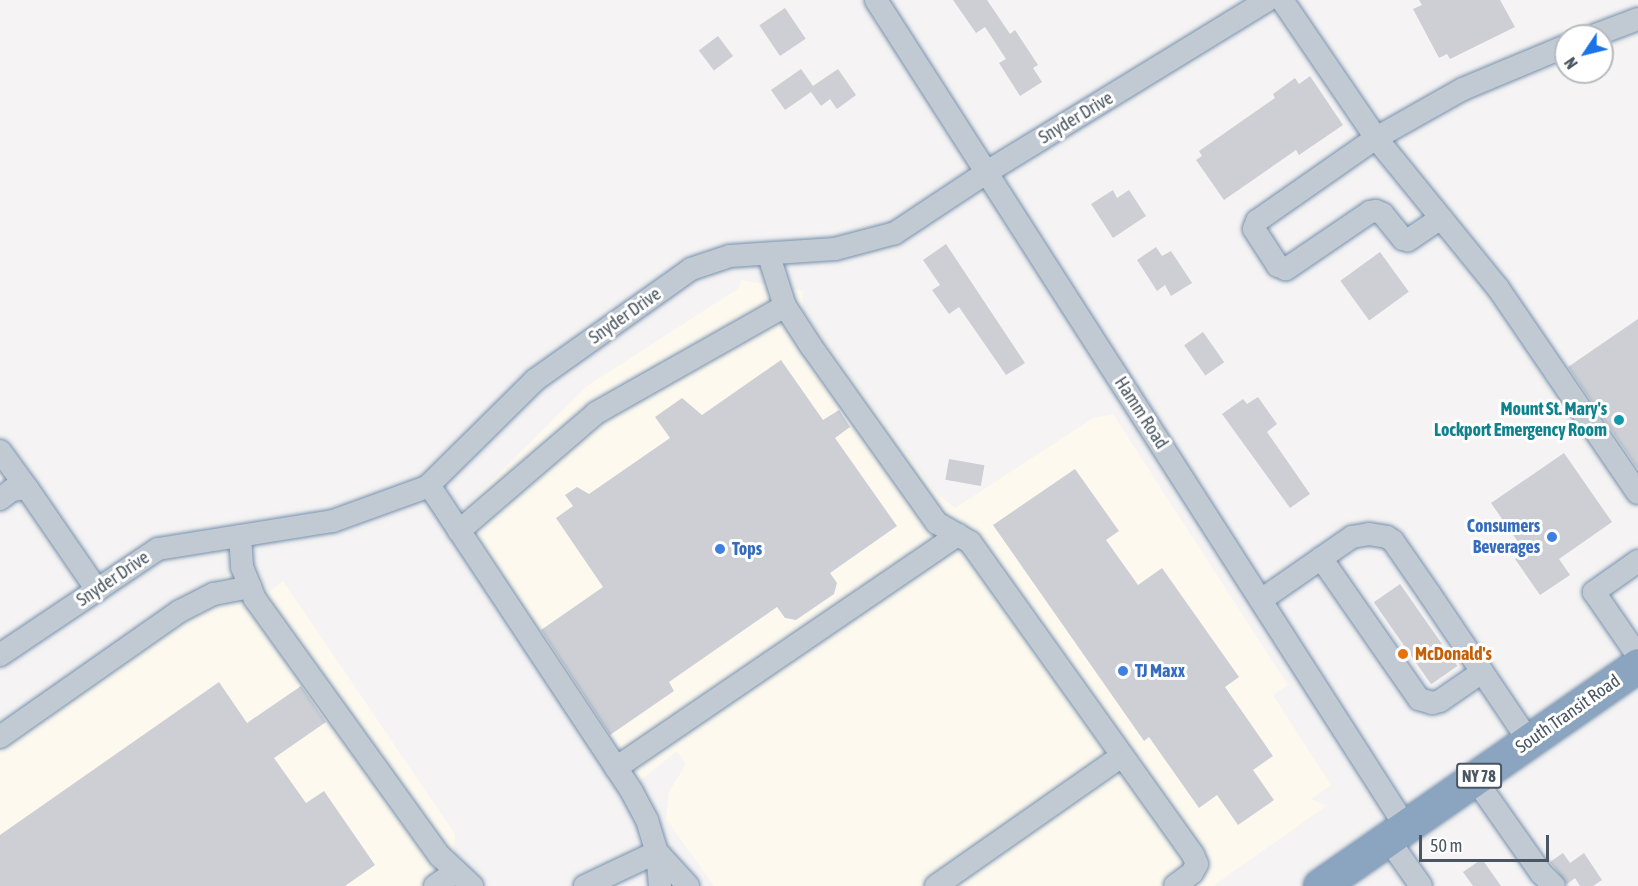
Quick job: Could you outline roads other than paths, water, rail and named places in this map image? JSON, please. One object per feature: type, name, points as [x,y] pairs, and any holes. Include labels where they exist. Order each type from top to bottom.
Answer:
[{"type":"highway","name":"South Transit Road","points":[[1320,886],[1638,665]]},
{"type":"street","name":"Hamm Road","points":[[876,0],[1261,600],[1397,833],[1421,886]]},
{"type":"street","name":"Snyder Drive","points":[[0,655],[158,549],[333,521],[429,484],[535,380],[691,269],[729,256],[835,249],[895,233],[987,172],[1268,0]]},
{"type":"street","points":[[1282,0],[1376,138],[1498,288],[1638,493]]},
{"type":"street","points":[[1614,28],[1638,19]]},
{"type":"street","points":[[1441,218],[1408,240],[1403,239],[1383,214],[1376,211],[1370,212],[1286,268],[1278,266],[1255,233],[1257,221],[1376,138],[1463,89],[1554,51]]},
{"type":"street","points":[[769,255],[785,306],[937,523],[970,542],[1197,864],[1192,873],[1175,886]]},
{"type":"street","points":[[459,531],[596,413],[785,306]]},
{"type":"street","points":[[0,451],[97,590]]},
{"type":"street","points":[[429,484],[616,768],[647,820],[657,852],[660,886]]},
{"type":"street","points":[[0,499],[12,490],[27,488]]},
{"type":"street","points":[[616,768],[958,535]]},
{"type":"street","points":[[1261,600],[1352,537],[1378,535],[1393,540],[1529,741]]},
{"type":"street","points":[[240,536],[242,567],[255,599],[433,846],[464,879],[435,886]]},
{"type":"street","points":[[1321,558],[1419,699],[1432,703],[1440,701],[1482,672]]},
{"type":"street","points":[[1638,561],[1594,592],[1638,656]]},
{"type":"street","points":[[0,737],[180,611],[214,594],[250,587]]},
{"type":"street","points":[[936,886],[1122,756]]},
{"type":"street","points":[[1475,779],[1541,873],[1554,886]]},
{"type":"street","points":[[585,886],[657,852]]},
{"type":"street","points":[[657,852],[688,886]]},
{"type":"place","name":"Mount St. Mary's Lockport Emergency Room","points":[[1619,420]]},
{"type":"place","name":"Consumers Beverages","points":[[1552,537]]},
{"type":"place","name":"Tops","points":[[720,549]]},
{"type":"place","name":"McDonald's","points":[[1403,654]]},
{"type":"place","name":"TJ Maxx","points":[[1123,671]]}]
